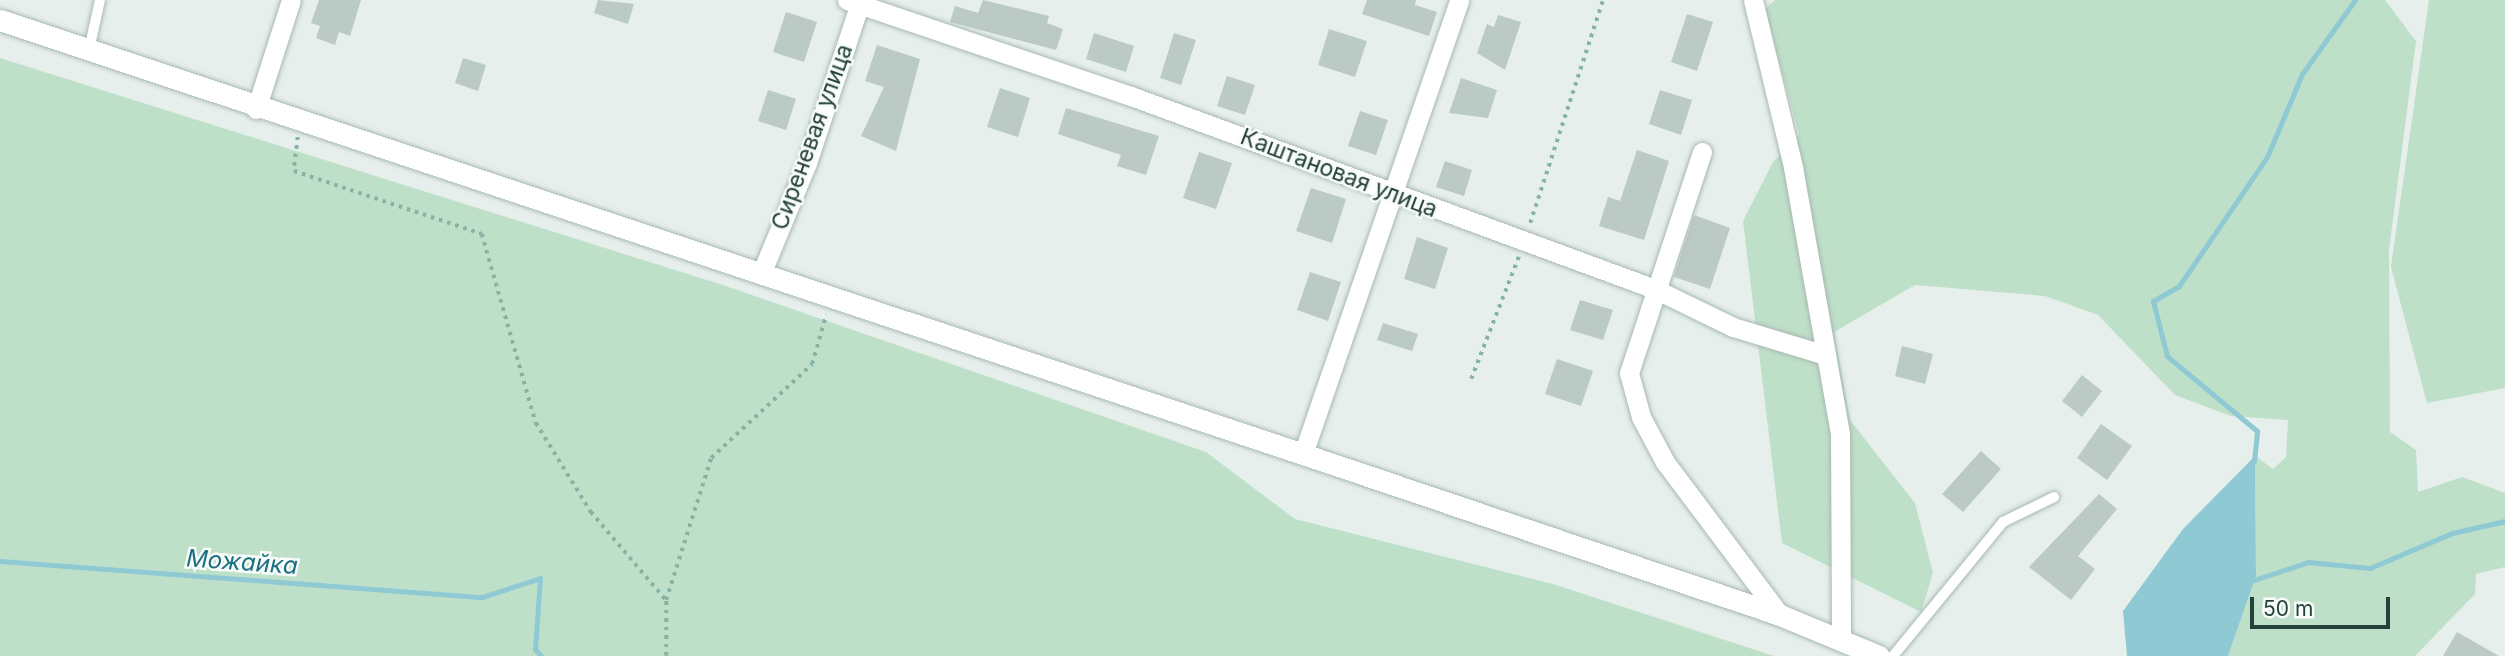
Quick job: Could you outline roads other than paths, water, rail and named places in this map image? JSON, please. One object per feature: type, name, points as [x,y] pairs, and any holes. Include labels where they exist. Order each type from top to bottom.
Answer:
[{"type":"main road","points":[[0,20],[256,109],[761,274],[1780,615],[1879,656]]},
{"type":"street","points":[[256,109],[291,0]]},
{"type":"street","points":[[1303,454],[1459,0]]},
{"type":"street","name":"Каштановая улица","points":[[856,1],[1655,289],[1733,327],[1826,355]]},
{"type":"street","name":"Сиреневая улица","points":[[761,274],[807,163],[856,1]]},
{"type":"street","points":[[1750,1],[1793,167],[1840,433],[1841,639]]},
{"type":"street","points":[[1702,152],[1629,373],[1641,416],[1665,462],[1780,615]]},
{"type":"lane","points":[[89,51],[100,0]]},
{"type":"lane","points":[[1893,656],[2003,522],[2054,497]]},
{"type":"water","points":[[2255,456],[2256,576],[2228,656],[2127,656],[2123,611],[2183,529]]},
{"type":"waterway","points":[[2254,461],[2257,431],[2167,356],[2153,301],[2179,286],[2267,157],[2302,74],[2355,0]]},
{"type":"waterway","points":[[2251,581],[2308,562],[2370,568],[2452,533],[2505,521]]},
{"type":"waterway","name":"Можайка","points":[[0,561],[482,597],[540,578],[535,649],[541,656]]}]
